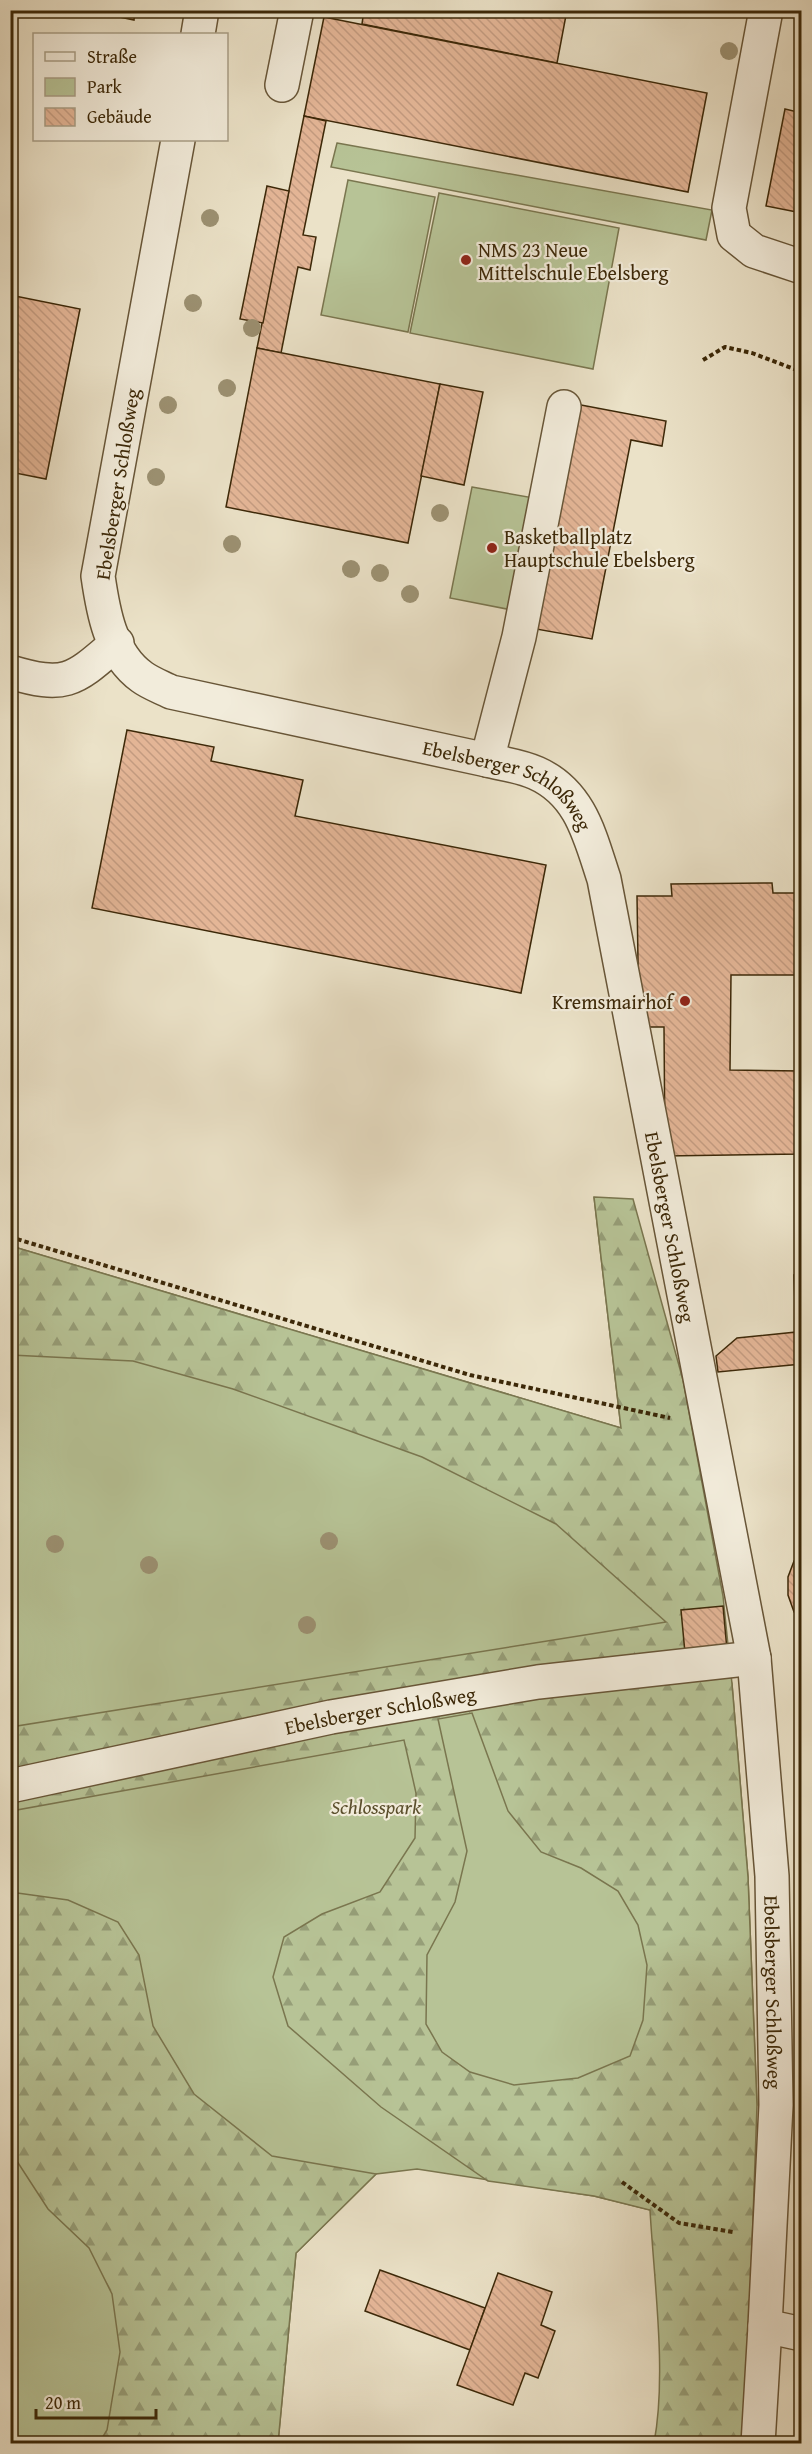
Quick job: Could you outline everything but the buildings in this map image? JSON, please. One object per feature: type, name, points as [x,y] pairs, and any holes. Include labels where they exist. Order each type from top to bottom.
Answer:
[{"type":"street","points":[[198,33],[202,10]]},
{"type":"street","points":[[282,85],[297,10]]},
{"type":"street","points":[[766,10],[729,208],[734,235],[754,251],[801,267]]},
{"type":"street","name":"Ebelsberger Schloßweg","points":[[178,141],[98,576],[104,621],[140,676],[171,692],[487,759],[536,773],[558,787],[576,804],[604,879],[754,1658],[772,1876],[776,2105],[758,2444]]},
{"type":"street","points":[[487,759],[519,637],[564,407]]},
{"type":"street","points":[[10,672],[41,681],[61,681],[81,674],[117,643]]},
{"type":"street","name":"Ebelsberger Schloßweg","points":[[10,1786],[331,1717],[538,1682],[754,1658]]},
{"type":"street","points":[[765,2326],[801,2334]]},
{"type":"path","points":[[703,360],[725,347],[752,353],[801,372]]},
{"type":"path","points":[[10,1237],[470,1375],[679,1420]]},
{"type":"path","points":[[622,2182],[679,2223],[770,2239]]},
{"type":"green space","points":[[337,143],[712,210],[706,240],[331,167]]},
{"type":"green space","points":[[348,180],[435,197],[408,332],[321,315]]},
{"type":"green space","points":[[439,193],[619,228],[593,369],[410,333]]},
{"type":"green space","name":"Basketballplatz Hauptschule Ebelsberg","points":[[472,487],[534,498],[512,610],[450,598]]},
{"type":"green space","name":"Schlosspark","points":[[594,1197],[732,1684],[748,1877],[757,2105],[650,2210],[594,2196],[417,2169],[376,2174],[296,2253],[278,2443],[11,2443],[11,1246],[621,1428]]},
{"type":"green space","points":[[594,1197],[633,1199],[683,1380],[723,1596],[748,1877],[757,2105],[745,2443],[654,2443],[658,2416],[660,2358],[650,2210],[594,2196],[488,2181],[381,2107],[288,2026],[273,1977],[284,1937],[322,1914],[380,1892],[415,1838],[416,1793],[404,1740],[11,1811],[11,1727],[666,1622],[556,1524],[422,1457],[233,1389],[133,1361],[11,1355],[11,1246],[621,1428]],"holes":[[[472,1713],[508,1811],[541,1852],[581,1868],[618,1891],[638,1925],[647,1965],[643,2020],[630,2056],[578,2078],[514,2085],[470,2072],[442,2052],[426,2024],[427,1955],[455,1902],[467,1851],[438,1719]]]},
{"type":"green space","points":[[10,1892],[68,1900],[118,1922],[139,1955],[153,2026],[194,2094],[272,2156],[376,2174],[296,2253],[278,2443],[99,2443],[107,2430],[120,2352],[112,2294],[89,2248],[48,2209],[11,2152]]},
{"type":"place","name":"NMS 23 Neue Mittelschule Ebelsberg","points":[[466,260]]},
{"type":"place","name":"Basketballplatz Hauptschule Ebelsberg","points":[[492,548]]},
{"type":"place","name":"Kremsmairhof","points":[[685,1001]]}]
